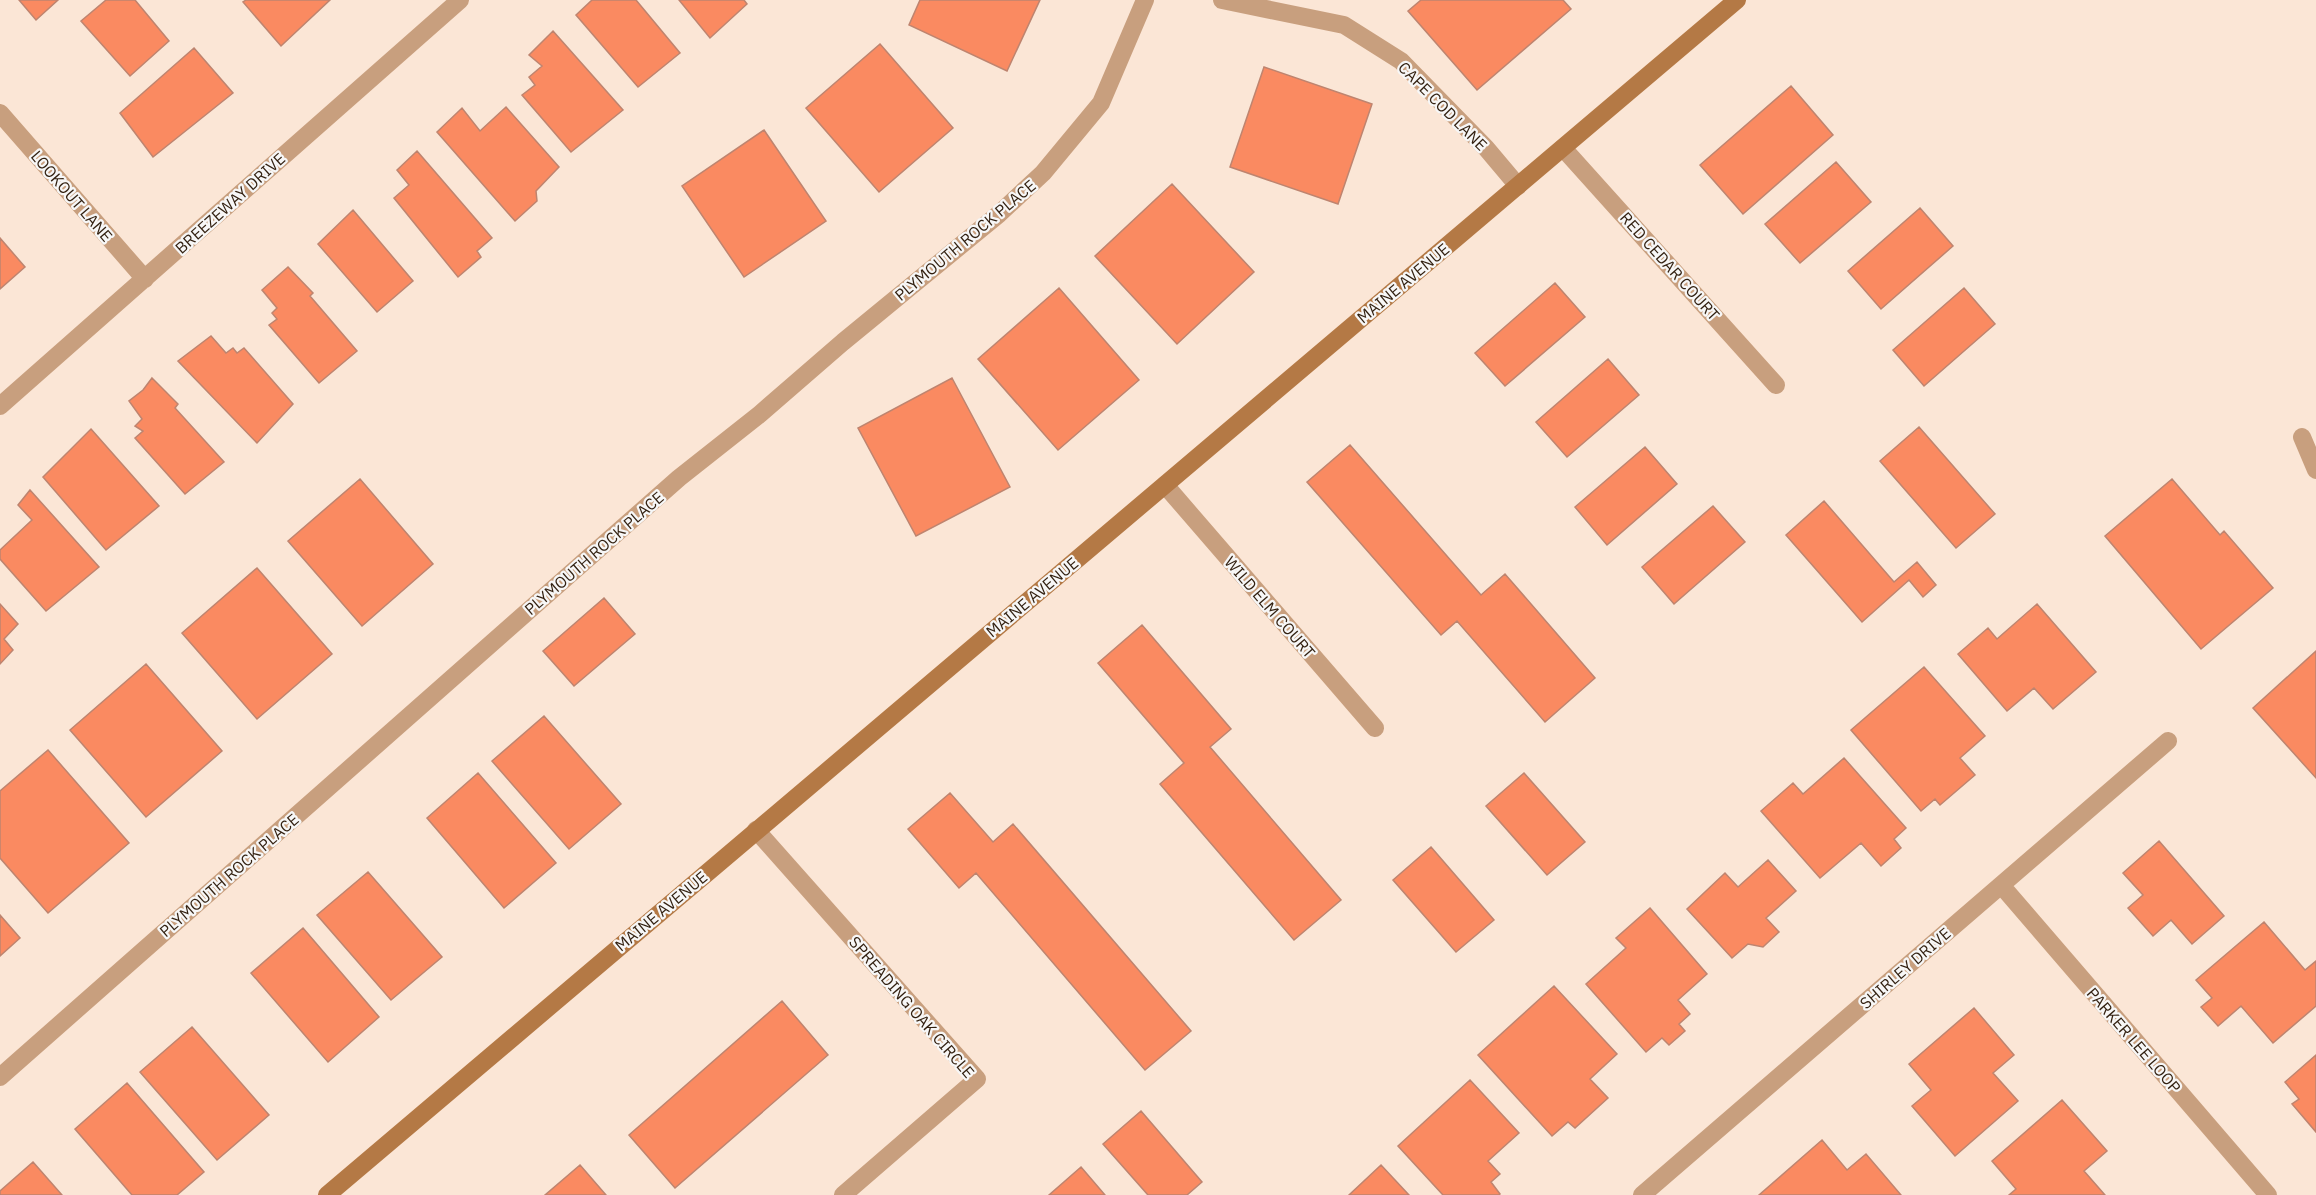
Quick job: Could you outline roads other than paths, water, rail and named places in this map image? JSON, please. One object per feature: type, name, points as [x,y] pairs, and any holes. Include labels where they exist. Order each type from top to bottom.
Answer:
[{"type":"street","name":"BREEZEWAY DRIVE","points":[[0,406],[460,0]]},
{"type":"street","name":"PLYMOUTH ROCK PLACE","points":[[0,1077],[679,478],[760,414],[843,342],[999,214],[1071,141],[1101,103],[1145,0]]},
{"type":"street","name":"CAPE COD LANE","points":[[1222,0],[1344,25],[1401,61],[1486,148],[1518,186]]},
{"type":"street","name":"MAINE AVENUE","points":[[327,1195],[1737,0]]},
{"type":"street","name":"LOOKOUT LANE","points":[[0,113],[145,279]]},
{"type":"street","name":"RED CEDAR COURT","points":[[1563,148],[1776,385]]},
{"type":"street","points":[[2302,437],[2316,470]]},
{"type":"street","name":"WILD ELM COURT","points":[[1165,485],[1375,728]]},
{"type":"street","name":"SHIRLEY DRIVE","points":[[1642,1195],[2168,741]]},
{"type":"street","name":"SPREADING OAK CIRCLE","points":[[756,830],[977,1079],[843,1195]]},
{"type":"street","name":"PARKER LEE LOOP","points":[[2001,885],[2268,1195]]}]
